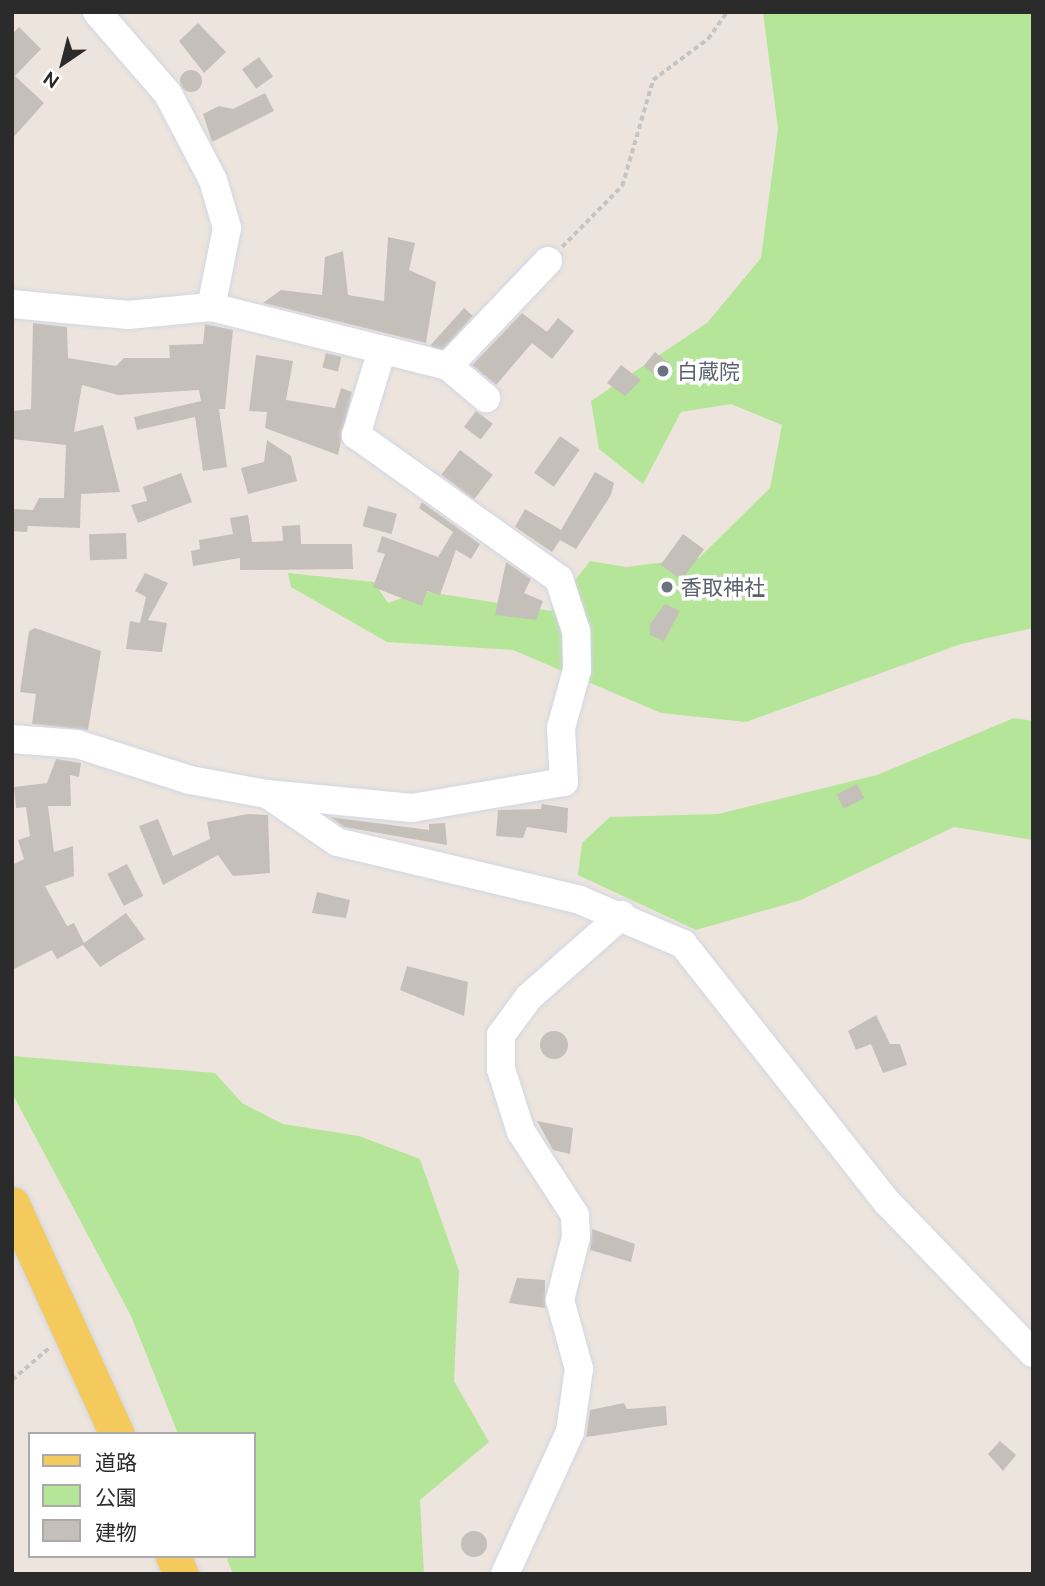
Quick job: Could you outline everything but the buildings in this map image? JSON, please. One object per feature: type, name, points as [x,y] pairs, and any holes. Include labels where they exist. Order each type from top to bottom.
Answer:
[{"type":"main road","points":[[12,1204],[116,1432]]},
{"type":"main road","points":[[174,1558],[181,1574]]},
{"type":"street","points":[[97,12],[167,94],[213,180],[227,228],[211,307]]},
{"type":"street","points":[[448,366],[548,261]]},
{"type":"street","points":[[12,304],[128,315],[211,307],[448,366],[486,398]]},
{"type":"street","points":[[12,739],[77,744],[190,780],[267,794],[412,808],[564,782],[561,728],[577,670],[576,631],[559,579],[356,435],[382,350]]},
{"type":"street","points":[[267,794],[337,842],[622,915],[693,953],[887,1202],[1033,1353]]},
{"type":"street","points":[[505,1574],[570,1432],[579,1369],[560,1300],[576,1237],[575,1215],[522,1132],[501,1069],[501,1034],[529,997],[622,915]]},
{"type":"path","points":[[548,261],[622,186],[653,80],[708,38],[727,12]]},
{"type":"path","points":[[12,1380],[70,1329]]},
{"type":"green space","points":[[763,12],[1033,12],[1033,628],[961,644],[746,722],[661,713],[513,650],[387,642],[291,587],[288,573],[374,582],[388,603],[422,591],[551,611],[590,561],[626,567],[699,558],[770,488],[782,425],[731,404],[681,412],[643,484],[599,449],[591,401],[707,323],[761,258],[778,129]]},
{"type":"green space","points":[[1014,718],[1033,721],[1033,840],[954,827],[801,900],[696,930],[578,875],[582,843],[610,817],[718,814],[877,775]]},
{"type":"green space","points":[[12,1056],[215,1073],[242,1103],[283,1124],[359,1136],[420,1159],[459,1271],[454,1381],[489,1442],[420,1500],[424,1574],[233,1574],[227,1558],[256,1558],[256,1432],[177,1432],[131,1316],[12,1093]]},
{"type":"place","name":"白蔵院","points":[[663,371]]},
{"type":"place","name":"香取神社","points":[[667,587]]}]
